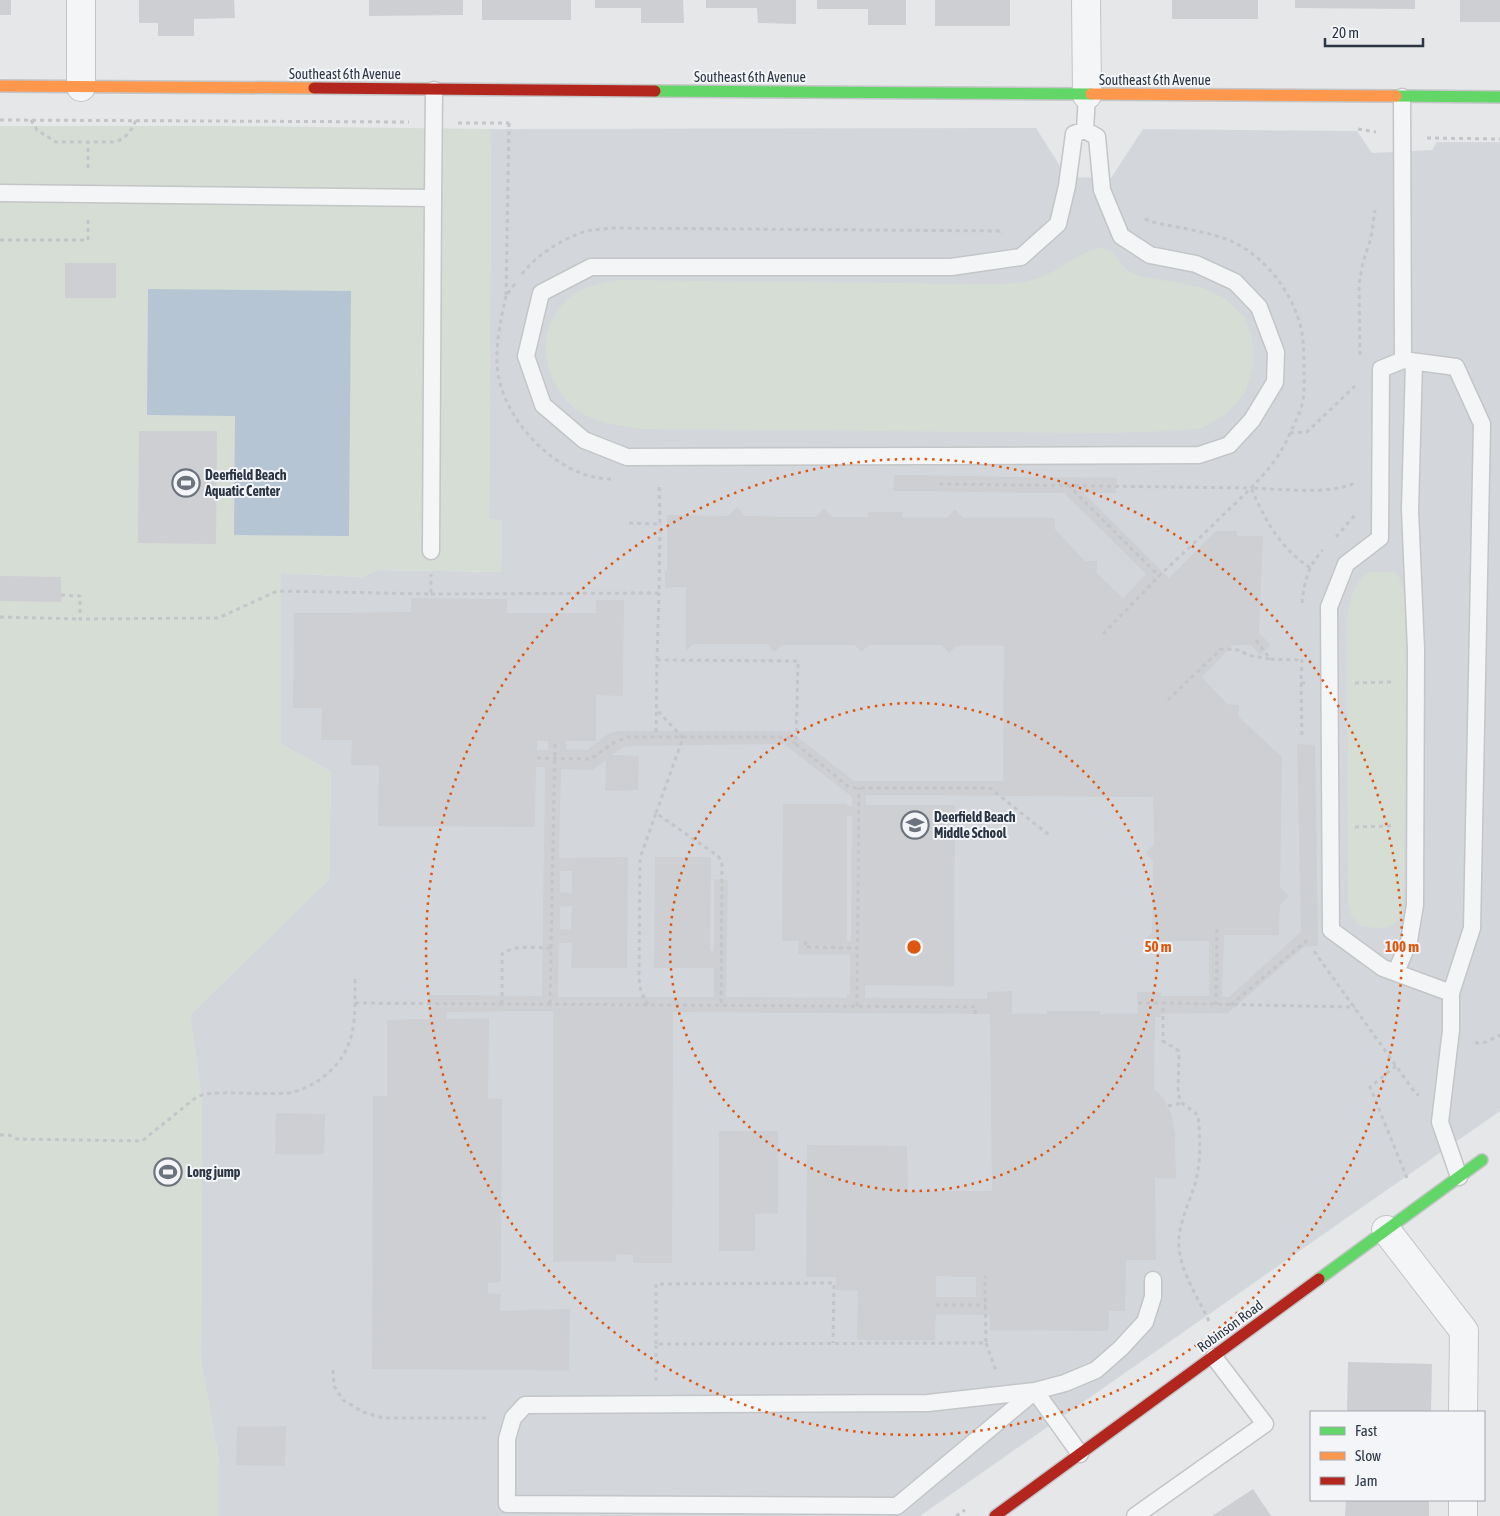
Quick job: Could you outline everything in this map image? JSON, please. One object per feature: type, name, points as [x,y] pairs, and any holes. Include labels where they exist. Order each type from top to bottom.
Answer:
[{"type":"street","points":[[81,0],[81,87]]},
{"type":"street","points":[[1086,0],[1086,95]]},
{"type":"street","name":"Southeast 6th Avenue","points":[[0,86],[1500,97]]},
{"type":"street","name":"Robinson Road","points":[[995,1516],[1482,1160]]},
{"type":"street","points":[[1386,1230],[1464,1331],[1464,1411]]},
{"type":"street","points":[[1463,1501],[1463,1516]]},
{"type":"lane","points":[[432,551],[434,90]]},
{"type":"lane","points":[[1085,130],[1086,95]]},
{"type":"lane","points":[[1396,972],[1409,941],[1415,905],[1416,650],[1410,528],[1409,361],[1402,97]]},
{"type":"lane","points":[[1085,130],[1097,137],[1102,190],[1121,236],[1150,255],[1196,264],[1235,282],[1259,307],[1276,352],[1275,382],[1252,420],[1229,445],[1199,455],[627,457],[584,440],[543,406],[526,356],[541,293],[591,267],[952,267],[1021,257],[1058,224],[1067,186],[1074,134],[1085,130]]},
{"type":"lane","points":[[0,192],[433,198]]},
{"type":"lane","points":[[1451,993],[1384,968],[1330,930],[1329,607],[1346,564],[1380,538],[1381,369],[1409,361],[1456,367],[1482,424],[1472,928],[1451,993],[1451,1030],[1440,1122],[1459,1177]]},
{"type":"lane","points":[[1035,1391],[897,1506],[507,1504],[507,1439],[513,1418],[525,1405],[928,1402],[1035,1391],[1065,1384],[1096,1370],[1121,1348],[1145,1322],[1153,1297],[1154,1280]]},
{"type":"lane","points":[[1135,1516],[1265,1424],[1214,1357]]},
{"type":"lane","points":[[1035,1391],[1080,1454]]},
{"type":"path","points":[[30,120],[37,130],[48,139],[56,142],[114,142],[123,139],[132,131],[136,120]]},
{"type":"path","points":[[509,123],[506,296],[524,270],[542,255],[566,239],[590,230],[624,228],[1001,231]]},
{"type":"path","points":[[1351,129],[1361,129],[1403,138],[1500,139]]},
{"type":"path","points":[[0,240],[88,240],[88,194]]},
{"type":"path","points":[[1103,634],[1159,576],[1251,488],[1272,464],[1286,445],[1301,408],[1304,385],[1304,352],[1300,325],[1291,302],[1279,282],[1259,260],[1249,251],[1231,241],[1210,234],[1152,222],[1132,213],[1120,197],[1107,203]]},
{"type":"path","points":[[1360,361],[1359,284],[1363,262],[1371,238],[1376,202]]},
{"type":"path","points":[[1290,433],[1307,432],[1361,380]]},
{"type":"path","points":[[656,737],[660,524],[659,480]]},
{"type":"path","points":[[1251,488],[1331,490],[1345,488],[1359,482]]},
{"type":"path","points":[[1068,485],[1159,576]]},
{"type":"path","points":[[1251,488],[1263,515],[1276,536],[1292,555],[1310,568]]},
{"type":"path","points":[[629,524],[660,524]]},
{"type":"path","points":[[431,594],[432,551]]},
{"type":"path","points":[[0,617],[80,619],[217,618],[277,592],[431,594],[658,593]]},
{"type":"path","points":[[61,596],[80,596],[80,619]]},
{"type":"path","points":[[1256,640],[1270,659]]},
{"type":"path","points":[[1168,700],[1221,649],[1240,650],[1247,655],[1270,659],[1302,660]]},
{"type":"path","points":[[657,660],[798,660],[796,744]]},
{"type":"path","points":[[656,709],[682,738]]},
{"type":"path","points":[[537,758],[591,759],[619,739],[627,737],[787,737],[849,787],[990,788],[1049,835]]},
{"type":"path","points":[[648,1005],[641,992],[639,979],[640,858],[682,738]]},
{"type":"path","points":[[550,1004],[555,741]]},
{"type":"path","points":[[857,1006],[858,788]]},
{"type":"path","points":[[656,813],[718,856],[722,862],[721,1005]]},
{"type":"path","points":[[1216,1005],[1217,927]]},
{"type":"path","points":[[1306,931],[1307,940],[1416,1094],[1424,1098],[1443,1099]]},
{"type":"path","points":[[1231,1005],[1307,940]]},
{"type":"path","points":[[806,941],[806,947],[857,948]]},
{"type":"path","points":[[502,1004],[502,954],[508,950],[518,948],[551,948]]},
{"type":"path","points":[[0,1135],[9,1135],[17,1139],[142,1141],[194,1099],[204,1094],[282,1093],[301,1090],[333,1069],[349,1047],[353,1031],[355,975]]},
{"type":"path","points":[[355,1003],[976,1007],[975,1014]]},
{"type":"path","points":[[1138,1003],[1355,1007]]},
{"type":"path","points":[[1163,1003],[1163,1041],[1179,1051],[1178,1094],[1182,1103],[1198,1115],[1197,1176],[1182,1221],[1179,1246],[1183,1266]]},
{"type":"path","points":[[1396,1066],[1370,1087],[1409,1183]]},
{"type":"path","points":[[1168,1106],[1182,1103]]},
{"type":"path","points":[[656,1344],[986,1343],[985,1276]]},
{"type":"path","points":[[657,1404],[656,1284],[834,1283],[833,1343]]},
{"type":"path","points":[[936,1305],[986,1304]]},
{"type":"path","points":[[333,1370],[334,1386],[342,1400],[363,1412],[383,1418],[494,1418]]},
{"type":"shaded area","points":[[0,126],[491,129],[489,519],[502,520],[501,572],[377,570],[362,577],[281,573],[281,744],[331,772],[329,879],[190,1015],[202,1099],[201,1361],[219,1461],[219,1516],[0,1516]]},
{"type":"shaded area","name":"Deerfield Beach Middle School","points":[[1036,128],[1067,177],[1111,178],[1143,129],[1357,131],[1372,153],[1432,150],[1437,142],[1500,142],[1500,1111],[920,1516],[219,1516],[219,1461],[201,1361],[202,1099],[190,1015],[329,879],[331,772],[281,744],[281,573],[362,577],[377,570],[501,572],[502,520],[489,520],[491,129]]},
{"type":"shaded area","points":[[1101,248],[1111,251],[1127,270],[1139,276],[1201,287],[1226,299],[1245,318],[1253,341],[1253,366],[1245,393],[1227,413],[1202,428],[1108,433],[641,429],[599,421],[576,409],[568,402],[555,384],[547,363],[547,336],[550,325],[558,311],[576,293],[605,283],[620,280],[1010,284],[1037,279],[1086,253]]},
{"type":"shaded area","points":[[1369,572],[1395,572],[1399,577],[1407,603],[1404,891],[1398,919],[1390,927],[1383,928],[1361,926],[1352,917],[1348,905],[1347,614],[1357,585]]},
{"type":"water","points":[[148,289],[351,291],[349,536],[234,535],[235,416],[147,415]]},
{"type":"building","points":[[0,0],[11,0],[11,15],[0,15]]},
{"type":"building","points":[[139,0],[234,0],[235,18],[194,19],[194,36],[158,36],[158,23],[139,23]]},
{"type":"building","points":[[369,0],[463,0],[463,15],[369,16]]},
{"type":"building","points":[[482,0],[571,0],[571,20],[482,20]]},
{"type":"building","points":[[595,0],[683,0],[684,23],[641,23],[641,8],[595,8]]},
{"type":"building","points":[[706,0],[796,0],[796,24],[758,23],[757,8],[706,8]]},
{"type":"building","points":[[817,0],[906,0],[906,25],[868,25],[868,9],[817,9]]},
{"type":"building","points":[[935,0],[1010,0],[1010,26],[935,26]]},
{"type":"building","points":[[1172,0],[1258,0],[1258,19],[1172,19]]},
{"type":"building","points":[[1295,0],[1415,0],[1415,9],[1295,8]]},
{"type":"building","points":[[1460,0],[1500,0],[1500,22],[1460,22]]},
{"type":"building","points":[[65,263],[116,263],[116,298],[65,298]]},
{"type":"building","points":[[139,431],[217,431],[216,544],[138,543]]},
{"type":"building","points":[[894,475],[1117,478],[1116,493],[1084,493],[1169,578],[1216,531],[1236,531],[1237,536],[1263,536],[1259,633],[1271,645],[1260,655],[1251,645],[1233,645],[1202,677],[1227,704],[1239,705],[1239,717],[1282,757],[1280,887],[1289,896],[1280,905],[1279,935],[1224,935],[1222,997],[1229,997],[1301,932],[1297,744],[1315,745],[1318,946],[1305,946],[1228,1013],[1161,1014],[1161,1017],[1155,1017],[1154,1090],[1164,1099],[1172,1116],[1175,1135],[1176,1178],[1155,1178],[1156,1260],[1126,1260],[1125,1311],[1109,1311],[1108,1331],[990,1330],[990,1315],[936,1314],[935,1340],[857,1340],[858,1290],[836,1290],[836,1277],[806,1277],[807,1145],[907,1146],[908,1191],[992,1191],[990,1014],[673,1012],[672,1263],[633,1263],[633,1255],[616,1254],[616,1262],[553,1262],[553,1011],[447,1012],[447,1019],[489,1018],[488,1098],[502,1099],[501,1282],[488,1283],[488,1294],[501,1294],[500,1311],[570,1309],[569,1370],[372,1369],[373,1096],[387,1096],[387,1020],[430,1019],[429,995],[542,996],[545,767],[536,767],[535,827],[378,826],[379,766],[351,765],[352,740],[321,740],[322,708],[293,708],[294,613],[411,612],[411,598],[507,599],[507,613],[596,613],[596,600],[624,600],[623,696],[596,695],[596,741],[566,741],[566,750],[587,750],[608,734],[617,731],[790,731],[854,781],[1003,781],[1004,646],[956,646],[949,653],[941,645],[869,645],[861,652],[855,645],[782,645],[774,652],[767,644],[693,644],[686,651],[686,587],[665,588],[665,571],[667,570],[667,515],[728,516],[737,507],[745,516],[816,517],[824,508],[832,517],[868,517],[868,512],[902,512],[902,518],[947,518],[955,509],[963,518],[1055,518],[1055,529],[1085,561],[1097,561],[1097,573],[1123,598],[1146,574],[1064,493],[893,491]],"holes":[[[537,741],[548,741],[548,750],[537,750]],[[784,744],[852,797],[852,806],[847,806],[847,804],[783,804],[782,941],[799,941],[798,954],[850,954],[850,994],[847,994],[847,998],[726,997],[728,880],[714,879],[714,951],[710,951],[711,857],[655,857],[654,968],[714,968],[714,997],[558,997],[559,943],[572,943],[571,968],[627,968],[628,857],[559,858],[561,769],[593,770],[606,760],[605,791],[638,790],[639,756],[611,755],[626,746]],[[865,795],[1153,797],[1154,844],[1145,853],[1153,860],[1152,933],[1144,941],[1209,941],[1209,996],[1161,996],[1161,992],[1137,992],[1138,1014],[1100,1014],[1100,1011],[1047,1011],[1047,1014],[1012,1014],[1012,991],[987,992],[987,999],[865,998],[865,985],[954,986],[955,805],[866,805]],[[847,816],[852,816],[851,941],[847,941]],[[560,871],[572,871],[572,893],[560,892]],[[560,906],[572,906],[571,930],[560,929]],[[936,1276],[976,1277],[976,1297],[936,1297]]]},
{"type":"building","points":[[0,576],[61,577],[61,602],[0,601]]},
{"type":"building","points":[[276,1113],[325,1114],[324,1154],[275,1154]]},
{"type":"building","points":[[719,1131],[778,1131],[778,1214],[755,1214],[755,1251],[719,1251]]},
{"type":"building","points":[[1348,1362],[1432,1364],[1431,1411],[1347,1411]]},
{"type":"building","points":[[237,1426],[286,1426],[285,1466],[236,1465]]},
{"type":"building","points":[[1253,1489],[1271,1516],[1212,1516]]},
{"type":"building","points":[[1346,1501],[1429,1501],[1429,1516],[1345,1516]]},
{"type":"traffic: fast","points":[[655,91],[1091,94]]},
{"type":"traffic: fast","points":[[1396,96],[1500,97]]},
{"type":"traffic: fast","points":[[1319,1279],[1482,1160]]},
{"type":"traffic: slow","points":[[0,86],[314,88]]},
{"type":"traffic: slow","points":[[1091,94],[1396,96]]},
{"type":"traffic: jam","points":[[314,88],[655,91]]},
{"type":"traffic: jam","points":[[995,1516],[1319,1279]]},
{"type":"place","name":"Deerfield Beach Aquatic Center","points":[[186,483]]},
{"type":"place","name":"Deerfield Beach Middle School","points":[[915,825]]},
{"type":"place","name":"Long jump","points":[[168,1172]]}]
